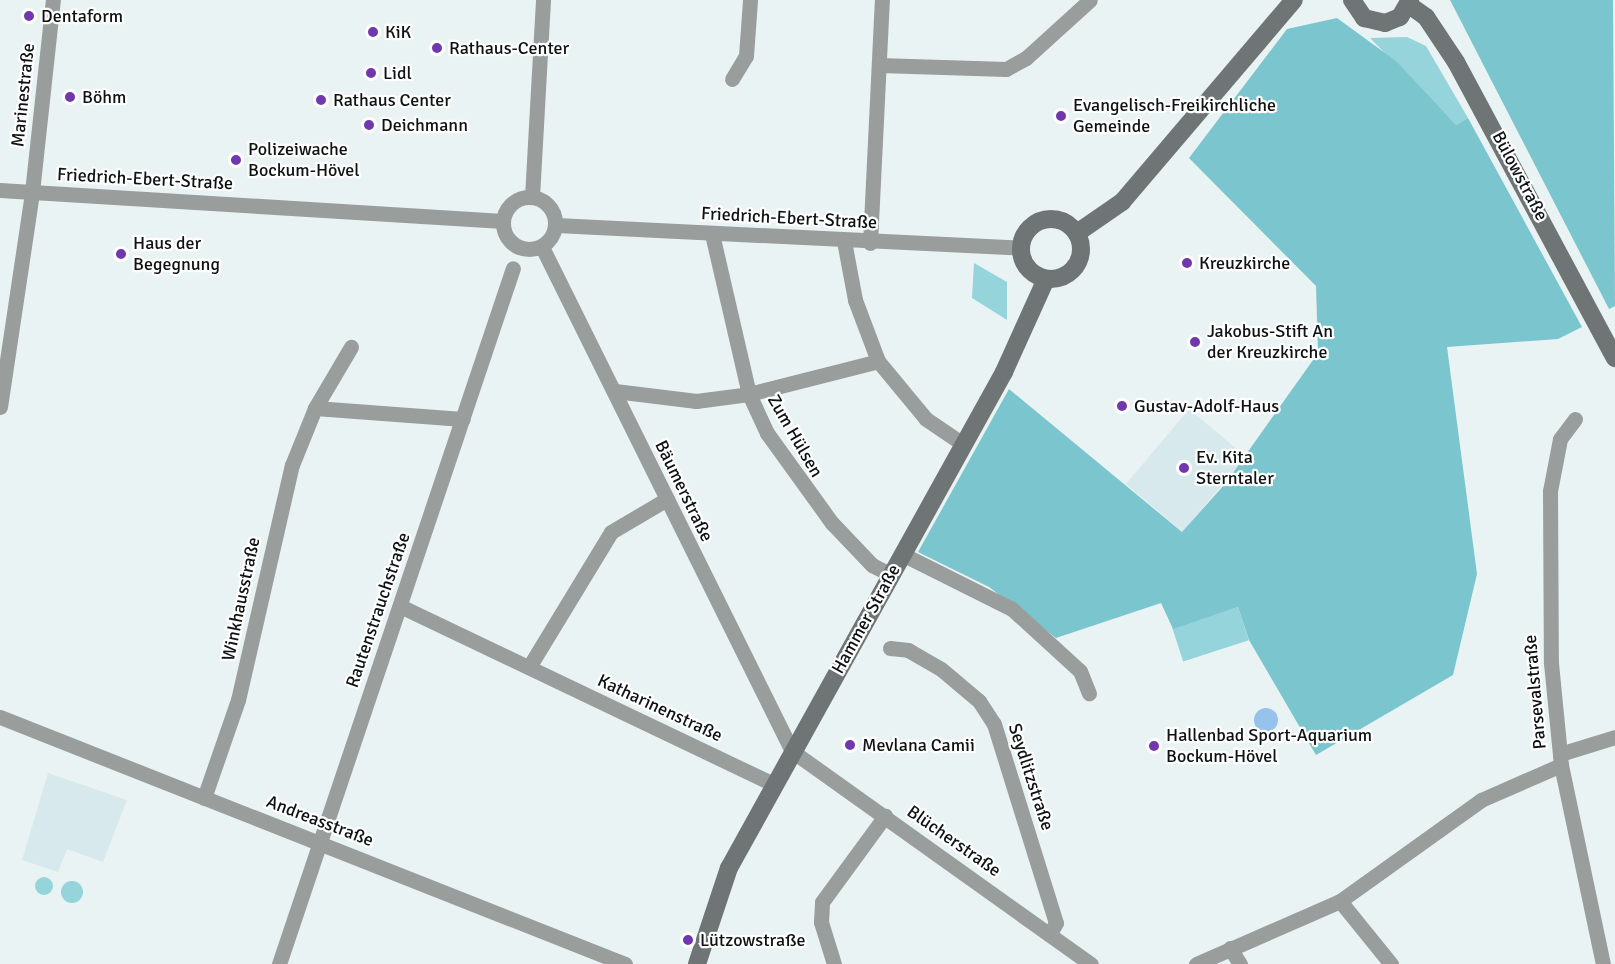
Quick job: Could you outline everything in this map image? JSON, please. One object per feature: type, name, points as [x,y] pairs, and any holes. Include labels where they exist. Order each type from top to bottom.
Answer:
[{"type":"main road","points":[[1077,233],[1122,202],[1294,0]]},
{"type":"main road","points":[[1352,0],[1364,18],[1378,23],[1393,21],[1410,3]]},
{"type":"main road","name":"Bülowstraße","points":[[1410,3],[1426,17],[1456,62],[1615,358]]},
{"type":"main road","points":[[1056,219],[1077,233],[1078,262],[1068,274],[1046,279],[1027,268],[1021,248],[1026,232],[1039,221],[1056,219]]},
{"type":"main road","name":"Hammer Straße","points":[[697,964],[716,898],[773,784],[963,444],[1046,279]]},
{"type":"street","name":"Marinestraße","points":[[0,407],[32,192],[53,0]]},
{"type":"street","points":[[531,197],[543,0]]},
{"type":"street","points":[[732,79],[746,56],[750,0]]},
{"type":"street","points":[[870,243],[882,0]]},
{"type":"street","points":[[879,65],[1006,69],[1070,22],[1090,0]]},
{"type":"street","name":"Friedrich-Ebert-Straße","points":[[0,190],[502,221]]},
{"type":"street","points":[[531,197],[546,203],[556,225],[542,247],[527,250],[512,244],[502,221],[512,203],[531,197]]},
{"type":"street","name":"Friedrich-Ebert-Straße","points":[[556,225],[870,243],[1021,248]]},
{"type":"street","name":"Zum Hülsen","points":[[712,234],[748,394],[802,488],[872,565],[890,574]]},
{"type":"street","points":[[844,241],[855,300],[878,361],[926,419],[963,444]]},
{"type":"street","name":"Bäumerstraße","points":[[542,247],[792,751]]},
{"type":"street","name":"Rautenstrauchstraße","points":[[279,964],[513,268]]},
{"type":"street","name":"Winkhausstraße","points":[[204,798],[238,700],[292,465],[315,408],[351,348]]},
{"type":"street","points":[[615,391],[696,401],[748,394],[878,361]]},
{"type":"street","points":[[315,408],[463,419]]},
{"type":"street","name":"Parsevalstraße","points":[[1575,419],[1560,439],[1549,521],[1551,663],[1561,760],[1604,964]]},
{"type":"street","points":[[530,668],[611,532],[667,499]]},
{"type":"street","points":[[902,554],[1012,609],[1080,671],[1089,693]]},
{"type":"street","name":"Katharinenstraße","points":[[400,606],[773,784]]},
{"type":"street","name":"Seydlitzstraße","points":[[890,648],[908,650],[941,669],[979,701],[994,724],[1056,923],[1050,933]]},
{"type":"street","name":"Andreasstraße","points":[[0,717],[204,798],[320,841],[626,964]]},
{"type":"street","points":[[1196,964],[1340,901],[1481,800],[1561,760],[1615,737]]},
{"type":"street","name":"Blücherstraße","points":[[792,751],[1091,964]]},
{"type":"street","points":[[834,964],[819,910],[885,816]]},
{"type":"street","points":[[1340,901],[1391,964]]},
{"type":"street","points":[[1230,948],[1240,964]]},
{"type":"shaded area","points":[[1450,0],[1613,0],[1615,306],[1609,309]]},
{"type":"shaded area","points":[[1337,18],[1396,61],[1456,125],[1468,118],[1582,327],[1558,339],[1447,347],[1477,574],[1453,675],[1316,755],[1249,640],[1238,607],[1173,629],[1161,603],[1056,638],[989,587],[918,552],[1009,389],[1182,532],[1225,484],[1318,353],[1316,286],[1189,158],[1287,29]]},
{"type":"shaded area","points":[[1407,37],[1426,46],[1468,118],[1456,125],[1370,38]]},
{"type":"shaded area","points":[[974,263],[1007,282],[1007,320],[972,298]]},
{"type":"shaded area","name":"Ev. Kita Sterntaler","points":[[1189,409],[1246,457],[1183,532],[1126,484]]},
{"type":"shaded area","points":[[1238,607],[1249,640],[1183,662],[1172,628]]},
{"type":"shaded area","points":[[1266,708],[1275,711],[1278,720],[1275,729],[1266,732],[1257,729],[1254,720],[1257,711]]},
{"type":"shaded area","points":[[48,773],[127,800],[103,862],[67,849],[58,872],[22,860]]},
{"type":"shaded area","points":[[40,877],[48,877],[53,882],[51,893],[40,895],[35,890],[35,882]]},
{"type":"shaded area","points":[[72,881],[80,884],[83,892],[80,900],[72,903],[64,900],[61,892],[64,884]]},
{"type":"place","name":"Dentaform","points":[[29,16]]},
{"type":"place","name":"KiK","points":[[373,32]]},
{"type":"place","name":"Rathaus-Center","points":[[437,48]]},
{"type":"place","name":"Lidl","points":[[371,73]]},
{"type":"place","name":"Böhm","points":[[70,97]]},
{"type":"place","name":"Rathaus Center","points":[[321,100]]},
{"type":"place","name":"Evangelisch-Freikirchliche Gemeinde","points":[[1061,116]]},
{"type":"place","name":"Deichmann","points":[[369,125]]},
{"type":"place","name":"Polizeiwache Bockum-Hövel","points":[[236,160]]},
{"type":"place","name":"Haus der Begegnung","points":[[121,254]]},
{"type":"place","name":"Kreuzkirche","points":[[1187,263]]},
{"type":"place","name":"Jakobus-Stift An der Kreuzkirche","points":[[1195,342]]},
{"type":"place","name":"Gustav-Adolf-Haus","points":[[1122,406]]},
{"type":"place","name":"Ev. Kita Sterntaler","points":[[1184,468]]},
{"type":"place","name":"Mevlana Camii","points":[[850,745]]},
{"type":"place","name":"Hallenbad Sport-Aquarium Bockum-Hövel","points":[[1154,746]]},
{"type":"place","name":"Lützowstraße","points":[[688,940]]}]
